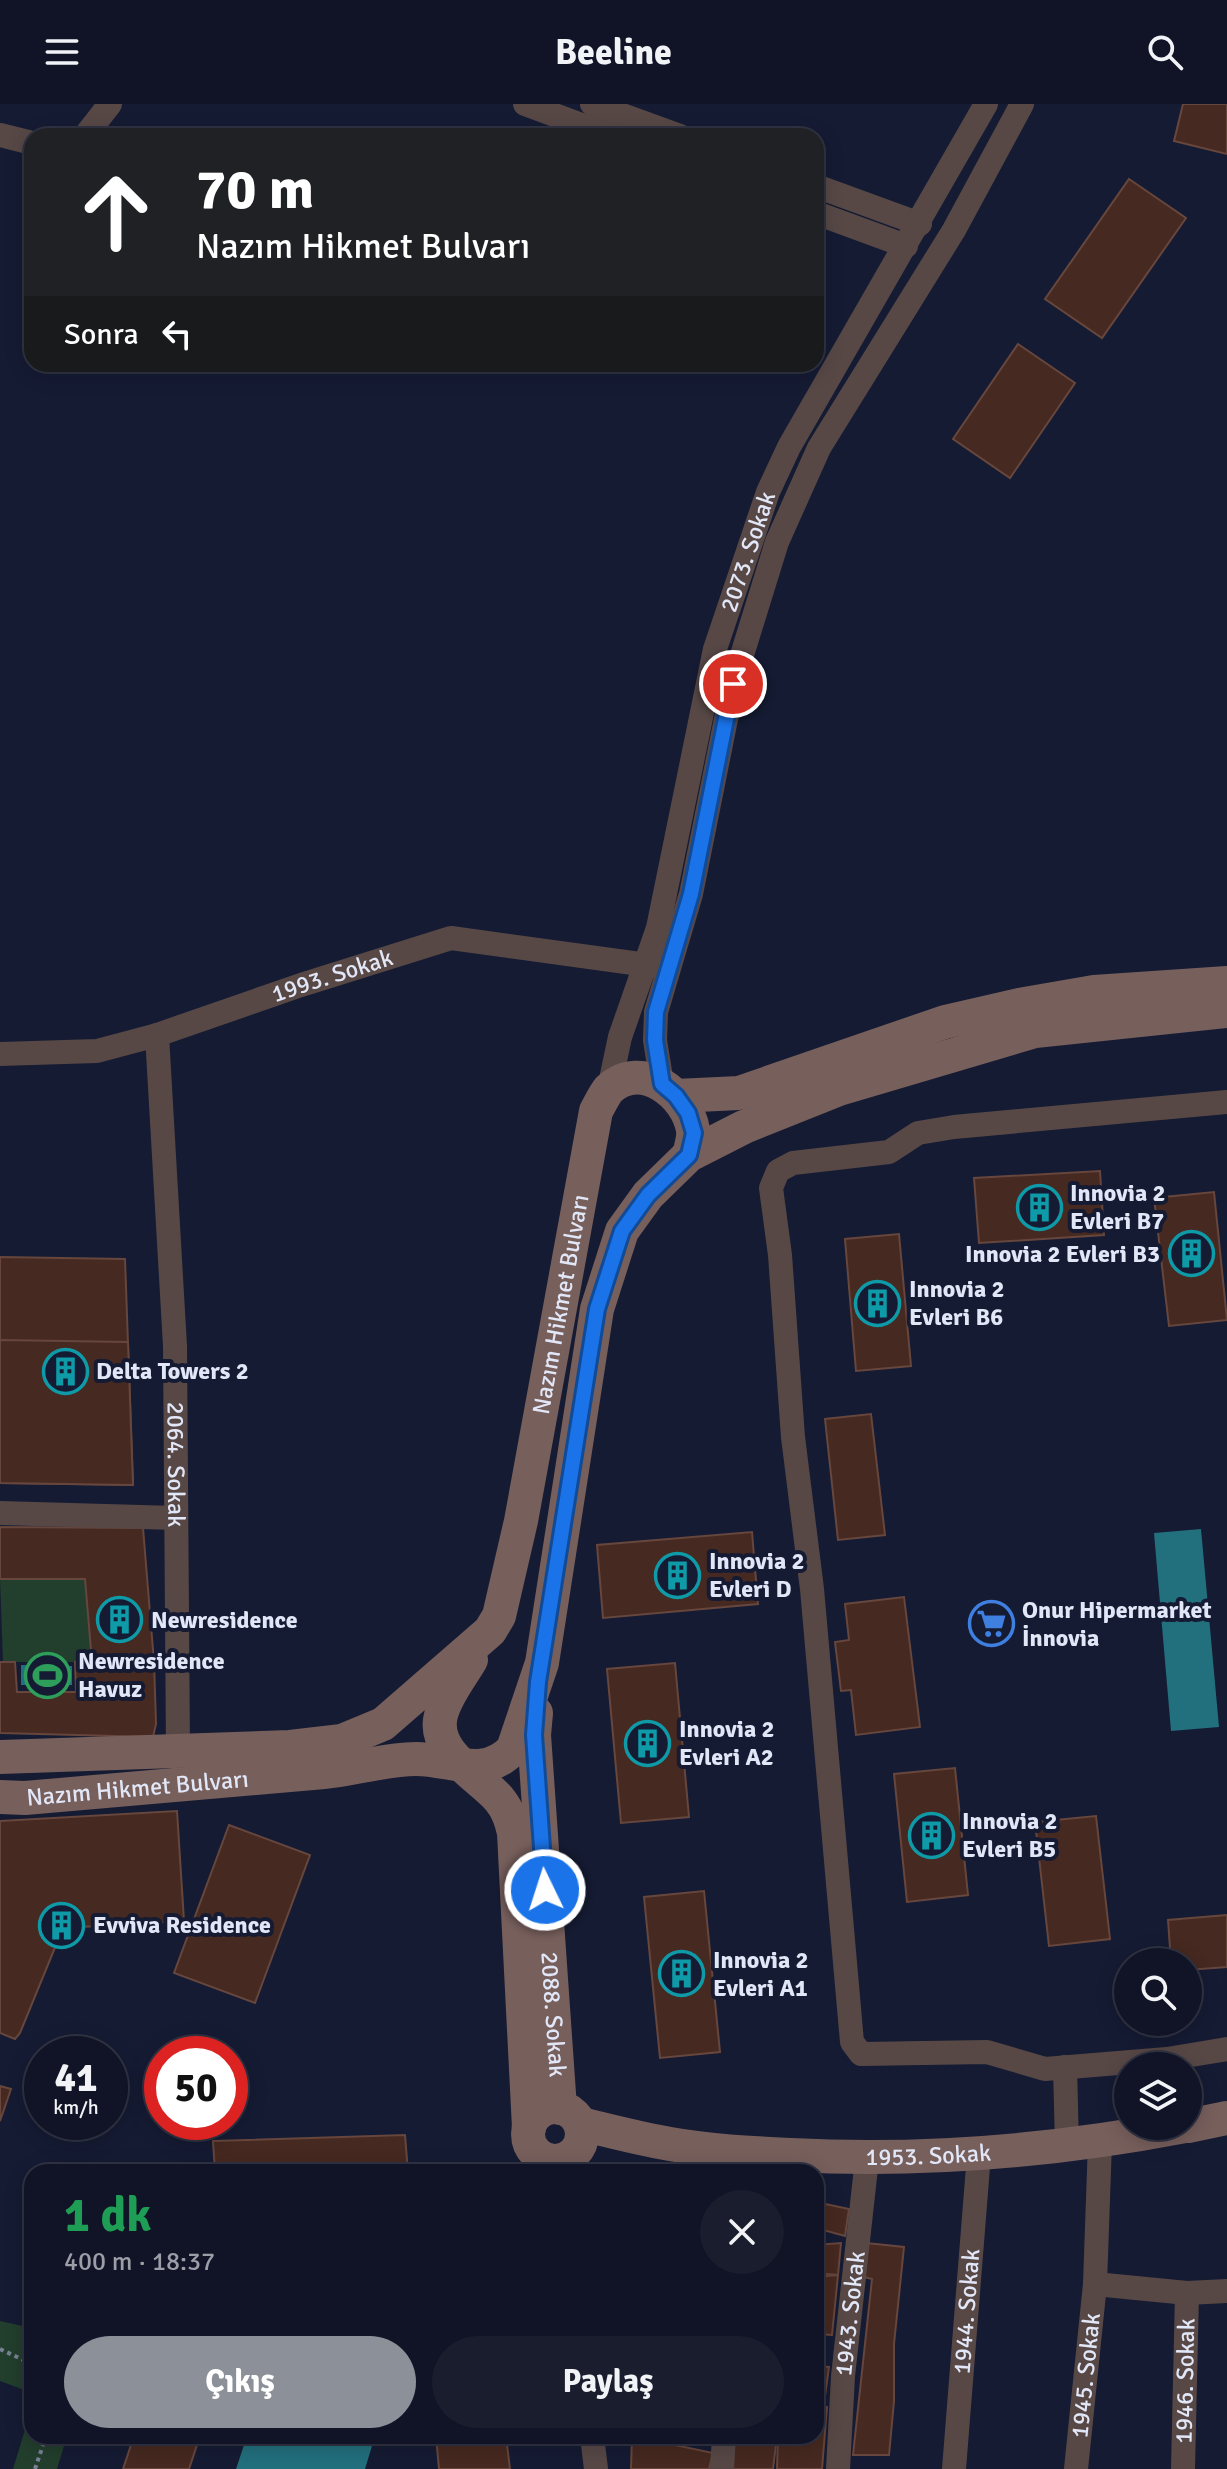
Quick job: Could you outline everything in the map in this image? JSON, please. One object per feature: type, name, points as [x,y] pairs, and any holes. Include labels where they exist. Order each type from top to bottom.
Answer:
[{"type":"main road","points":[[609,1089],[632,1078],[669,1090],[739,1093],[945,1022],[1019,1005],[1094,992],[1227,983]]},
{"type":"main road","name":"Nazım Hikmet Bulvarı","points":[[0,1797],[25,1798],[347,1770],[417,1759],[490,1766],[503,1759],[513,1749],[538,1682],[597,1309],[622,1231],[648,1195],[689,1155],[744,1127],[839,1089],[1035,1031],[1227,1011]]},
{"type":"main road","name":"Nazım Hikmet Bulvarı","points":[[0,1757],[290,1747],[342,1741],[383,1724],[490,1631],[499,1616],[521,1521],[596,1111],[609,1089]]},
{"type":"main road","points":[[669,1090],[688,1113],[694,1133],[689,1155]]},
{"type":"main road","points":[[490,1631],[452,1692],[440,1718],[439,1729],[443,1740],[463,1765],[499,1799],[510,1815],[514,1833],[529,2128],[537,2114],[544,2110],[565,2143]]},
{"type":"main road","name":"2088. Sokak","points":[[538,1682],[534,1735],[565,2143]]},
{"type":"main road","name":"1953. Sokak","points":[[1202,2123],[1227,2118]]},
{"type":"main road","name":"1953. Sokak","points":[[565,2143],[671,2144],[745,2162],[979,2154],[1114,2139]]},
{"type":"street","points":[[91,128],[110,104]]},
{"type":"street","points":[[525,104],[590,128]]},
{"type":"street","points":[[592,104],[658,128]]},
{"type":"street","name":"2073. Sokak","points":[[669,1090],[655,1040],[658,928],[715,649],[748,545],[789,447],[920,224],[986,104]]},
{"type":"street","name":"2073. Sokak","points":[[609,1089],[620,1037],[658,967],[691,894],[733,684],[777,542],[819,448],[954,230],[1022,104]]},
{"type":"street","points":[[0,135],[24,141]]},
{"type":"street","points":[[824,189],[920,224]]},
{"type":"street","points":[[824,216],[906,246]]},
{"type":"street","name":"1993. Sokak","points":[[0,1054],[97,1051],[157,1035],[451,938],[658,967]]},
{"type":"street","name":"2064. Sokak","points":[[157,1035],[175,1346],[178,1751]]},
{"type":"street","points":[[1227,1102],[918,1133],[889,1152],[793,1163],[778,1171],[771,1188],[780,1255],[793,1437],[812,1589],[852,2042],[861,2054],[987,2052],[1045,2069],[1167,2059],[1227,2049]]},
{"type":"street","points":[[0,1513],[43,1519],[176,1518]]},
{"type":"street","name":"1945. Sokak","points":[[1065,2067],[1084,2144],[1095,2284],[1076,2469]]},
{"type":"street","name":"1944. Sokak","points":[[954,2469],[979,2154]]},
{"type":"street","name":"1943. Sokak","points":[[838,2469],[843,2376],[867,2159]]},
{"type":"street","name":"1945. Sokak","points":[[1095,2284],[1187,2293],[1227,2291]]},
{"type":"street","name":"1946. Sokak","points":[[1183,2469],[1187,2293]]},
{"type":"street","points":[[593,2444],[596,2469]]},
{"type":"street","points":[[722,2469],[724,2444]]},
{"type":"path","points":[[0,2349],[24,2360]]},
{"type":"path","points":[[35,2469],[43,2444]]},
{"type":"shaded area","points":[[1201,1529],[1219,1727],[1171,1731],[1154,1533]]},
{"type":"shaded area","points":[[0,1579],[85,1579],[92,1662],[3,1662]]},
{"type":"shaded area","name":"Newresidence Havuz","points":[[21,1665],[72,1666],[72,1685],[21,1685]]},
{"type":"shaded area","points":[[0,2321],[24,2326],[24,2390],[0,2381]]},
{"type":"shaded area","points":[[24,2433],[24,2444],[65,2444],[57,2469],[13,2469]]},
{"type":"shaded area","points":[[244,2444],[373,2444],[365,2469],[236,2469]]},
{"type":"building","points":[[1183,104],[1227,104],[1227,154],[1174,141]]},
{"type":"building","points":[[1129,179],[1186,218],[1102,338],[1045,299]]},
{"type":"building","points":[[1018,344],[1075,383],[1010,478],[953,439]]},
{"type":"building","name":"Innovia 2 Evleri B7","points":[[1100,1171],[1104,1235],[979,1243],[974,1178]]},
{"type":"building","name":"Innovia 2 Evleri B3","points":[[1214,1192],[1227,1320],[1169,1326],[1154,1198]]},
{"type":"building","name":"Innovia 2 Evleri B6","points":[[899,1234],[911,1366],[856,1371],[845,1239]]},
{"type":"building","name":"Delta Towers 2","points":[[0,1257],[125,1259],[133,1485],[0,1483]]},
{"type":"building","name":"Delta Towers 2","points":[[0,1340],[128,1342],[133,1485],[0,1483]]},
{"type":"building","points":[[871,1414],[885,1535],[838,1540],[825,1419]]},
{"type":"building","name":"Newresidence","points":[[0,1527],[143,1528],[154,1662],[92,1662],[85,1579],[0,1579]]},
{"type":"building","name":"Innovia 2 Evleri D","points":[[752,1532],[758,1604],[603,1618],[597,1545]]},
{"type":"building","points":[[904,1597],[920,1727],[856,1735],[851,1690],[841,1691],[835,1642],[849,1640],[845,1604]]},
{"type":"building","points":[[0,1662],[15,1662],[17,1692],[76,1692],[75,1662],[154,1662],[156,1724],[153,1737],[0,1733]]},
{"type":"building","name":"Innovia 2 Evleri A2","points":[[675,1663],[689,1817],[621,1823],[607,1669]]},
{"type":"building","name":"Innovia 2 Evleri B5","points":[[955,1768],[968,1895],[907,1902],[894,1774]]},
{"type":"building","name":"Evviva Residence","points":[[177,1811],[184,1921],[63,1928],[20,2033],[15,2039],[0,2033],[0,1821]]},
{"type":"building","points":[[1096,1816],[1110,1939],[1049,1946],[1035,1822]]},
{"type":"building","points":[[229,1825],[310,1855],[255,2003],[174,1973]]},
{"type":"building","name":"Innovia 2 Evleri A1","points":[[704,1891],[720,2052],[660,2058],[644,1897]]},
{"type":"building","points":[[1227,1915],[1227,1967],[1202,1969],[1202,1948],[1170,1948],[1168,1920]]},
{"type":"building","points":[[0,2086],[11,2089],[0,2121]]},
{"type":"building","points":[[405,2135],[407,2164],[214,2164],[213,2141]]},
{"type":"building","points":[[824,2204],[849,2209],[845,2236],[824,2230]]},
{"type":"building","points":[[841,2243],[838,2275],[824,2274],[824,2244]]},
{"type":"building","points":[[866,2243],[904,2247],[894,2344],[894,2401],[889,2455],[853,2455],[872,2279],[864,2277]]},
{"type":"building","points":[[838,2275],[832,2335],[824,2334],[824,2276]]},
{"type":"building","points":[[824,2367],[829,2367],[824,2396]]},
{"type":"building","points":[[824,2406],[827,2407],[822,2469],[777,2469],[778,2444],[824,2444]]},
{"type":"building","points":[[131,2444],[197,2444],[189,2469],[123,2469]]},
{"type":"building","points":[[437,2444],[507,2444],[510,2469],[439,2469]]},
{"type":"building","points":[[632,2444],[670,2444],[713,2453],[709,2469],[631,2469]]},
{"type":"building","points":[[733,2444],[776,2444],[773,2469],[731,2469]]},
{"type":"place","name":"Innovia 2 Evleri B7","points":[[1039,1207]]},
{"type":"place","name":"Innovia 2 Evleri B3","points":[[1191,1254]]},
{"type":"place","name":"Innovia 2 Evleri B6","points":[[878,1303]]},
{"type":"place","name":"Delta Towers 2","points":[[65,1371]]},
{"type":"place","name":"Innovia 2 Evleri D","points":[[678,1575]]},
{"type":"place","name":"Newresidence","points":[[120,1620]]},
{"type":"place","name":"Onur Hipermarket İnnovia","points":[[991,1624]]},
{"type":"place","name":"Newresidence Havuz","points":[[47,1675]]},
{"type":"place","name":"Innovia 2 Evleri A2","points":[[648,1743]]},
{"type":"place","name":"Innovia 2 Evleri B5","points":[[931,1835]]},
{"type":"place","name":"Evviva Residence","points":[[62,1925]]},
{"type":"place","name":"Innovia 2 Evleri A1","points":[[682,1974]]},
{"type":"route","points":[[545,1890],[534,1735],[538,1682],[597,1309],[622,1231],[648,1195],[689,1155],[694,1133],[688,1113],[676,1096],[662,1084],[655,1040],[656,1012],[691,894],[733,684]]}]
